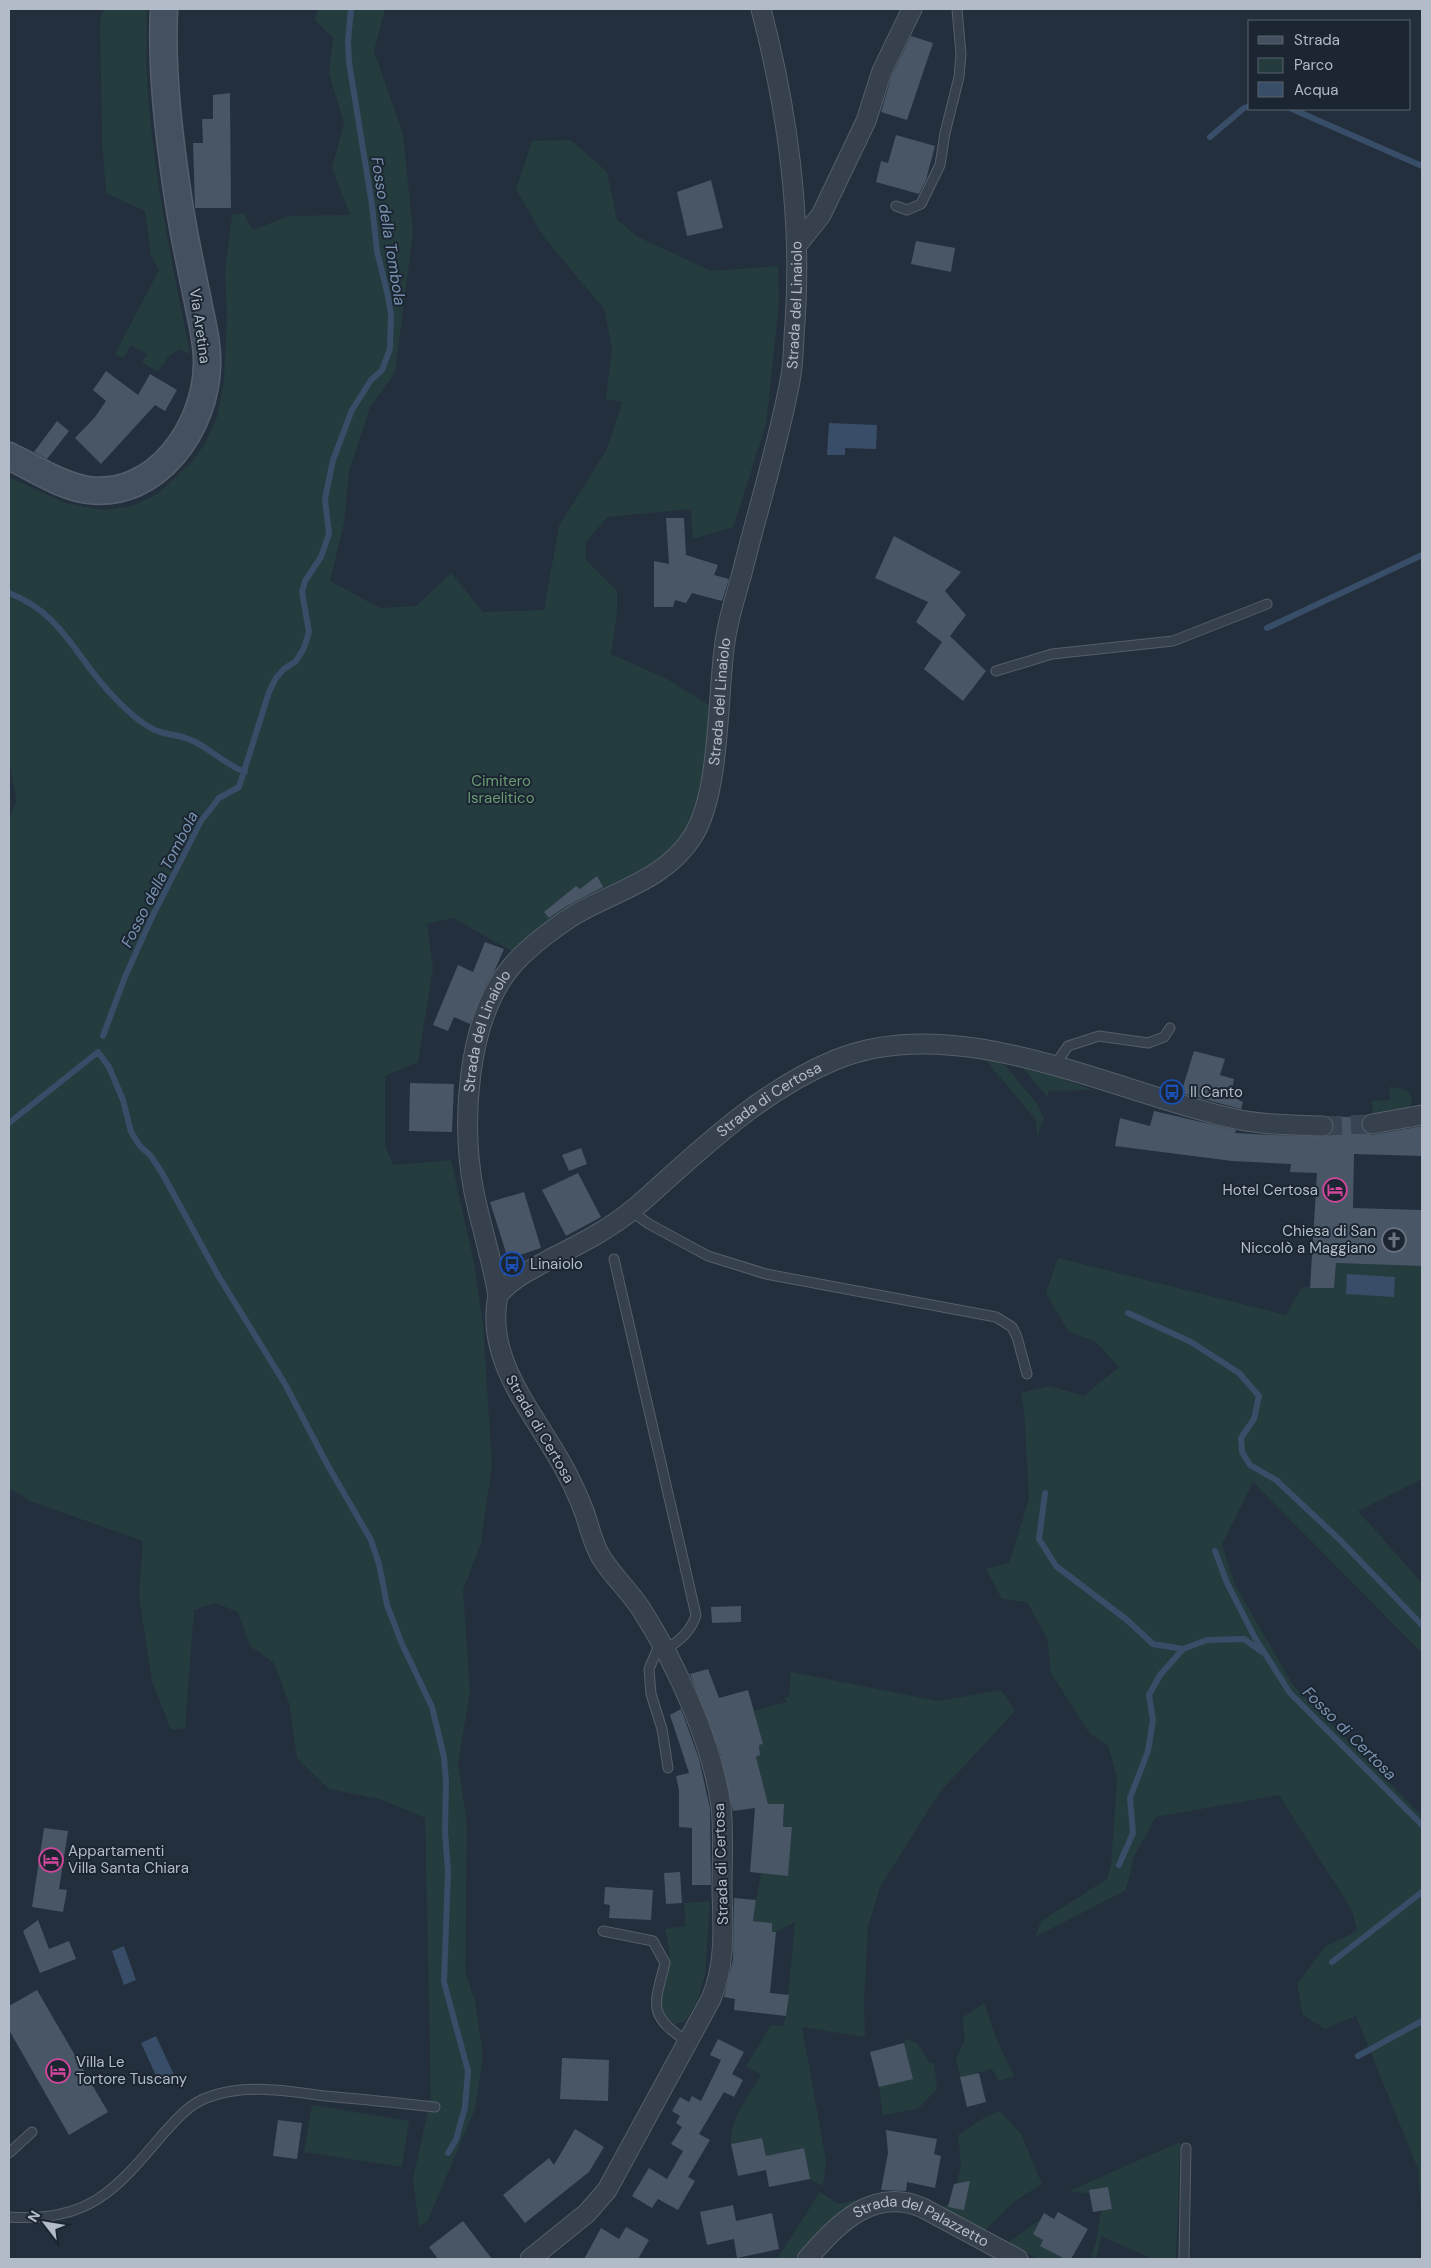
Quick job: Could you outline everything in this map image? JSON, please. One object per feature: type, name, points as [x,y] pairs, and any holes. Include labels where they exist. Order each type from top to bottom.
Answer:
[{"type":"main road","name":"Via Aretina","points":[[9,456],[66,484],[81,489],[103,491],[126,487],[154,472],[174,452],[191,429],[199,408],[205,388],[207,352],[177,189],[167,94],[164,9]]},
{"type":"street","name":"Strada del Linaiolo","points":[[498,1295],[474,1190],[468,1142],[470,1089],[479,1036],[492,1000],[508,970],[568,920],[602,900],[652,877],[664,869],[684,849],[699,824],[709,790],[725,639],[791,377],[798,276],[789,146],[773,53],[762,9]]},
{"type":"street","points":[[797,245],[821,215],[866,121],[882,71],[912,9]]},
{"type":"street","name":"Strada di Certosa","points":[[530,2259],[587,2213],[607,2190],[711,1999],[721,1966],[723,1938],[722,1814],[715,1780],[696,1719],[662,1646],[636,1601],[600,1556],[576,1492],[562,1464],[538,1428],[510,1377],[497,1333],[495,1311],[498,1295],[518,1276],[604,1231],[631,1211],[709,1143],[771,1095],[812,1071],[847,1055],[890,1045],[951,1044],[1054,1066],[1226,1117],[1270,1124],[1323,1126]]},
{"type":"street","points":[[1372,1124],[1422,1115]]},
{"type":"street","name":"Strada del Palazzetto","points":[[807,2259],[822,2241],[843,2223],[870,2206],[888,2200],[909,2203],[923,2208],[1018,2259]]},
{"type":"lane","points":[[896,206],[907,210],[921,204],[940,165],[945,133],[959,77],[961,54],[957,9]]},
{"type":"lane","points":[[996,671],[1052,654],[1174,641],[1268,604]]},
{"type":"lane","points":[[1054,1066],[1068,1046],[1099,1036],[1148,1043],[1164,1037],[1170,1028]]},
{"type":"lane","points":[[631,1211],[649,1224],[708,1256],[766,1274],[996,1317],[1012,1327],[1018,1337],[1027,1374]]},
{"type":"lane","points":[[614,1260],[696,1615],[693,1625],[685,1635],[662,1646],[650,1669],[651,1694],[662,1729],[668,1768]]},
{"type":"lane","points":[[603,1931],[653,1941],[665,1963],[655,2001],[660,2017],[670,2030],[688,2043]]},
{"type":"lane","points":[[9,2217],[28,2218],[61,2214],[95,2202],[126,2177],[188,2108],[220,2093],[264,2089],[435,2107]]},
{"type":"lane","points":[[9,2153],[32,2132]]},
{"type":"lane","points":[[1184,2259],[1186,2148]]},
{"type":"green space","points":[[104,9],[147,9],[147,77],[153,147],[176,285],[190,354],[179,349],[168,357],[158,372],[142,362],[147,354],[131,345],[124,358],[115,354],[159,270],[151,256],[145,211],[106,193],[102,139],[100,20]]},
{"type":"green space","name":"Cimitero Israelitico","points":[[318,9],[385,9],[374,51],[403,134],[413,232],[395,373],[370,407],[349,472],[344,523],[330,581],[380,608],[416,606],[451,573],[483,612],[544,610],[559,526],[607,449],[622,402],[606,399],[612,347],[604,309],[543,236],[516,189],[532,141],[571,140],[607,172],[617,220],[638,237],[711,271],[778,266],[779,303],[766,425],[733,527],[693,539],[691,509],[607,517],[586,542],[585,559],[617,591],[617,614],[611,654],[667,679],[709,705],[704,763],[695,804],[688,823],[679,840],[659,860],[641,873],[622,883],[592,898],[586,898],[515,953],[454,918],[427,924],[433,968],[418,1062],[385,1076],[385,1145],[393,1165],[451,1160],[474,1263],[483,1324],[492,1465],[481,1543],[463,1590],[470,1692],[458,1763],[467,1824],[465,1972],[475,2001],[483,2056],[475,2109],[427,2222],[419,2226],[413,2179],[431,2096],[425,1818],[380,1799],[329,1789],[297,1758],[289,1703],[274,1663],[250,1646],[238,1612],[215,1603],[194,1610],[185,1728],[171,1730],[152,1681],[139,1596],[143,1541],[30,1501],[9,1488],[9,818],[17,801],[9,762],[9,477],[65,503],[103,510],[133,506],[159,493],[192,461],[205,444],[217,417],[224,382],[227,316],[225,271],[232,215],[243,213],[253,230],[289,216],[350,215],[332,168],[344,123],[329,73],[333,38],[315,20]]},
{"type":"green space","points":[[983,1057],[1005,1065],[1037,1104],[1044,1118],[1037,1136],[1036,1120]]},
{"type":"green space","points":[[1023,1068],[1044,1072],[1093,1090],[1049,1091],[1047,1097]]},
{"type":"green space","points":[[1389,1087],[1404,1089],[1410,1094],[1412,1103],[1409,1108],[1373,1114],[1372,1101],[1390,1100]]},
{"type":"green space","points":[[1058,1258],[1286,1315],[1302,1287],[1334,1288],[1336,1263],[1422,1266],[1422,1479],[1358,1511],[1422,1583],[1422,1653],[1253,1482],[1222,1544],[1235,1585],[1293,1685],[1422,1816],[1422,2226],[1418,2169],[1356,2016],[1325,2029],[1303,2015],[1297,1984],[1326,1946],[1357,1931],[1352,1910],[1279,1795],[1156,1817],[1134,1856],[1126,1890],[1035,1937],[1041,1921],[1107,1879],[1111,1865],[1117,1779],[1108,1745],[1090,1734],[1051,1673],[1047,1638],[1027,1602],[1002,1599],[986,1569],[1009,1563],[1029,1499],[1024,1410],[1021,1393],[1050,1386],[1084,1396],[1119,1367],[1096,1342],[1068,1331],[1046,1293]]},
{"type":"green space","points":[[791,1672],[938,1701],[1001,1690],[1015,1711],[939,1793],[880,1887],[868,1927],[864,2000],[865,2037],[802,2027],[826,2161],[823,2186],[810,2179],[804,2148],[766,2156],[762,2138],[731,2144],[733,2126],[746,2099],[761,2075],[746,2066],[771,2025],[783,2026],[786,2016],[795,1922],[776,1932],[772,1932],[772,1923],[753,1921],[761,1873],[788,1875],[792,1828],[783,1827],[784,1804],[768,1804],[756,1757],[760,1755],[759,1745],[763,1744],[754,1711],[786,1702],[784,1697],[789,1697]]},
{"type":"green space","points":[[710,1901],[705,1974],[698,2000],[686,2021],[675,2024],[667,2017],[661,2002],[669,1956],[665,1929],[686,1926],[684,1903]]},
{"type":"green space","points":[[984,2003],[996,2038],[1014,2076],[999,2081],[992,2069],[960,2077],[956,2059],[965,2039],[962,2018]]},
{"type":"green space","points":[[906,2039],[917,2043],[930,2063],[934,2063],[937,2089],[918,2109],[883,2115],[879,2087],[912,2078],[904,2043]]},
{"type":"green space","points":[[312,2105],[409,2121],[402,2167],[304,2152]]},
{"type":"green space","points":[[1000,2111],[1021,2134],[1042,2184],[1015,2201],[984,2231],[942,2209],[949,2203],[948,2207],[965,2209],[967,2196],[955,2193],[961,2164],[958,2135],[984,2118]]},
{"type":"green space","points":[[1180,2142],[1176,2259],[1153,2259],[1101,2236],[1096,2259],[1090,2259],[1096,2242],[1101,2211],[1112,2209],[1108,2188],[1090,2194],[1069,2191]]},
{"type":"green space","points":[[820,2192],[838,2204],[869,2197],[824,2228],[794,2259],[777,2259]]},
{"type":"green space","points":[[1041,2219],[1033,2234],[1043,2240],[1041,2246],[1065,2259],[1038,2259],[1007,2243]]},
{"type":"water","points":[[829,423],[877,425],[876,449],[845,448],[845,455],[827,455]]},
{"type":"water","points":[[1347,1274],[1395,1277],[1394,1297],[1346,1294]]},
{"type":"water","points":[[124,1946],[136,1980],[124,1985],[112,1951]]},
{"type":"water","points":[[156,2036],[174,2075],[159,2082],[141,2043]]},
{"type":"building","points":[[911,36],[933,43],[907,120],[881,112],[892,75]]},
{"type":"building","points":[[230,93],[231,208],[195,208],[193,143],[203,143],[202,119],[213,119],[213,95]]},
{"type":"building","points":[[896,135],[935,146],[926,180],[919,194],[876,182],[881,161],[888,163]]},
{"type":"building","points":[[711,180],[723,228],[687,236],[677,192]]},
{"type":"building","points":[[916,241],[955,248],[951,272],[911,264]]},
{"type":"building","points":[[106,371],[138,395],[150,374],[177,390],[165,411],[155,405],[101,464],[75,438],[95,417],[106,401],[93,390]]},
{"type":"building","points":[[57,421],[69,431],[47,459],[34,452]]},
{"type":"building","points":[[666,518],[684,518],[686,555],[718,565],[714,575],[729,579],[722,601],[692,593],[686,603],[675,600],[673,607],[654,607],[654,561],[669,564]]},
{"type":"building","points":[[894,536],[961,572],[945,591],[966,615],[950,636],[986,671],[963,701],[924,669],[942,642],[916,622],[928,602],[875,578]]},
{"type":"building","points":[[597,876],[603,887],[565,907],[549,918],[544,912],[576,886],[580,889]]},
{"type":"building","points":[[485,942],[504,949],[486,985],[470,1024],[454,1017],[448,1031],[433,1025],[458,965],[473,972]]},
{"type":"building","points":[[1194,1051],[1225,1059],[1220,1075],[1234,1079],[1232,1089],[1239,1091],[1237,1099],[1243,1102],[1241,1109],[1181,1093]]},
{"type":"building","points":[[410,1083],[454,1084],[452,1132],[409,1131]]},
{"type":"building","name":"Hotel Certosa","points":[[1154,1111],[1236,1130],[1235,1133],[1328,1136],[1334,1126],[1333,1120],[1327,1116],[1348,1117],[1365,1115],[1361,1121],[1361,1126],[1364,1132],[1372,1135],[1422,1126],[1422,1156],[1354,1154],[1353,1208],[1422,1210],[1422,1266],[1336,1263],[1334,1288],[1310,1288],[1317,1173],[1290,1172],[1291,1164],[1232,1161],[1115,1146],[1120,1118],[1150,1126]]},
{"type":"building","points":[[581,1148],[587,1164],[569,1171],[562,1155]]},
{"type":"building","points":[[578,1173],[601,1217],[566,1236],[542,1190]]},
{"type":"building","points":[[524,1192],[541,1248],[508,1259],[490,1202]]},
{"type":"building","points":[[741,1606],[741,1622],[712,1623],[711,1607]]},
{"type":"building","points":[[708,1669],[719,1698],[748,1690],[763,1744],[759,1745],[760,1755],[756,1757],[768,1804],[784,1804],[783,1827],[792,1827],[788,1876],[750,1872],[755,1808],[733,1811],[720,1753],[690,1674]]},
{"type":"building","points":[[681,1709],[699,1759],[710,1808],[711,1885],[692,1885],[692,1828],[679,1827],[679,1790],[676,1776],[689,1773],[670,1715]]},
{"type":"building","name":"Appartamenti Villa Santa Chiara","points":[[44,1828],[68,1831],[59,1889],[67,1890],[63,1912],[32,1907]]},
{"type":"building","points":[[680,1872],[682,1903],[666,1904],[664,1873]]},
{"type":"building","points":[[605,1887],[653,1890],[651,1920],[609,1918],[610,1905],[604,1904]]},
{"type":"building","points":[[734,1898],[756,1900],[753,1921],[772,1923],[772,1932],[776,1932],[770,1993],[789,1995],[786,2016],[734,2010],[735,1999],[724,1997],[733,1960]]},
{"type":"building","points":[[38,1920],[49,1949],[69,1941],[76,1959],[40,1973],[23,1931]]},
{"type":"building","name":"Villa Le Tortore Tuscany","points":[[37,1990],[108,2112],[69,2135],[9,2030],[9,2006]]},
{"type":"building","points":[[718,2039],[744,2052],[732,2074],[743,2080],[734,2097],[724,2092],[699,2134],[710,2140],[688,2177],[695,2181],[678,2210],[658,2199],[652,2208],[632,2196],[649,2168],[667,2179],[683,2151],[671,2144],[682,2127],[676,2123],[680,2116],[672,2111],[680,2097],[689,2102],[692,2096],[701,2101],[721,2060],[710,2055]]},
{"type":"building","points":[[904,2043],[913,2079],[879,2087],[870,2052]]},
{"type":"building","points":[[562,2058],[609,2060],[608,2101],[560,2099]]},
{"type":"building","points":[[979,2073],[986,2102],[967,2107],[960,2077]]},
{"type":"building","points":[[278,2120],[302,2123],[297,2159],[273,2156]]},
{"type":"building","points":[[575,2129],[604,2147],[589,2172],[525,2223],[503,2195],[549,2158],[554,2165]]},
{"type":"building","points":[[886,2130],[937,2139],[934,2154],[941,2156],[935,2188],[907,2182],[906,2191],[881,2190],[888,2153]]},
{"type":"building","points":[[762,2138],[766,2156],[804,2148],[810,2179],[769,2187],[766,2170],[738,2176],[731,2144]]},
{"type":"building","points":[[970,2181],[964,2210],[948,2207],[954,2184]]},
{"type":"building","points":[[1108,2187],[1112,2209],[1093,2212],[1089,2190]]},
{"type":"building","points":[[733,2205],[736,2221],[772,2213],[779,2249],[737,2258],[734,2239],[707,2245],[700,2212]]},
{"type":"building","points":[[1058,2212],[1088,2229],[1071,2259],[1065,2259],[1040,2246],[1043,2240],[1033,2234],[1044,2213],[1054,2219]]},
{"type":"building","points":[[463,2221],[492,2259],[438,2259],[429,2247]]},
{"type":"building","points":[[626,2227],[649,2240],[638,2259],[584,2259],[601,2228],[619,2239]]},
{"type":"waterway","name":"Fosso della Tombola","points":[[103,1036],[125,977],[151,919],[201,821],[219,798],[239,787],[269,692],[276,678],[284,669],[296,661],[304,648],[309,632],[302,592],[305,581],[321,557],[329,534],[325,499],[333,460],[352,410],[371,380],[382,370],[390,349],[391,315],[377,251],[372,205],[349,62],[348,41],[351,9]]},
{"type":"waterway","points":[[1210,137],[1248,107]]},
{"type":"waterway","points":[[1294,110],[1422,166]]},
{"type":"waterway","points":[[1267,628],[1422,555]]},
{"type":"waterway","points":[[9,593],[42,612],[55,624],[99,681],[122,705],[141,721],[160,732],[193,741],[245,772]]},
{"type":"waterway","points":[[9,1123],[98,1052],[109,1067],[123,1100],[131,1132],[162,1173],[219,1277],[285,1384],[327,1464],[371,1540],[379,1564],[387,1605],[402,1644],[432,1707],[444,1757],[446,1782],[445,1832],[448,1872],[444,1982],[468,2071],[465,2107],[456,2140],[448,2153]]},
{"type":"waterway","points":[[1128,1313],[1191,1342],[1239,1373],[1259,1396],[1254,1419],[1241,1438],[1242,1452],[1250,1465],[1276,1480],[1340,1540],[1422,1625]]},
{"type":"waterway","name":"Fosso di Certosa","points":[[1045,1493],[1039,1539],[1056,1566],[1127,1620],[1153,1644],[1183,1649]]},
{"type":"waterway","name":"Fosso di Certosa","points":[[1215,1551],[1227,1583],[1255,1638],[1290,1693],[1422,1825]]},
{"type":"waterway","name":"Fosso di Certosa","points":[[1119,1865],[1133,1833],[1130,1798],[1148,1751],[1153,1720],[1149,1695],[1160,1675],[1183,1649],[1207,1640],[1244,1639],[1262,1652]]},
{"type":"waterway","points":[[1332,1962],[1422,1892]]},
{"type":"waterway","points":[[1358,2056],[1422,2021]]},
{"type":"tunnel","points":[[1323,1126],[1372,1124]]},
{"type":"place","name":"Il Canto","points":[[1172,1092]]},
{"type":"place","name":"Hotel Certosa","points":[[1335,1190]]},
{"type":"place","name":"Chiesa di San Niccolò a Maggiano","points":[[1394,1240]]},
{"type":"place","name":"Linaiolo","points":[[512,1264]]},
{"type":"place","name":"Appartamenti Villa Santa Chiara","points":[[51,1860]]},
{"type":"place","name":"Villa Le Tortore Tuscany","points":[[58,2071]]}]
